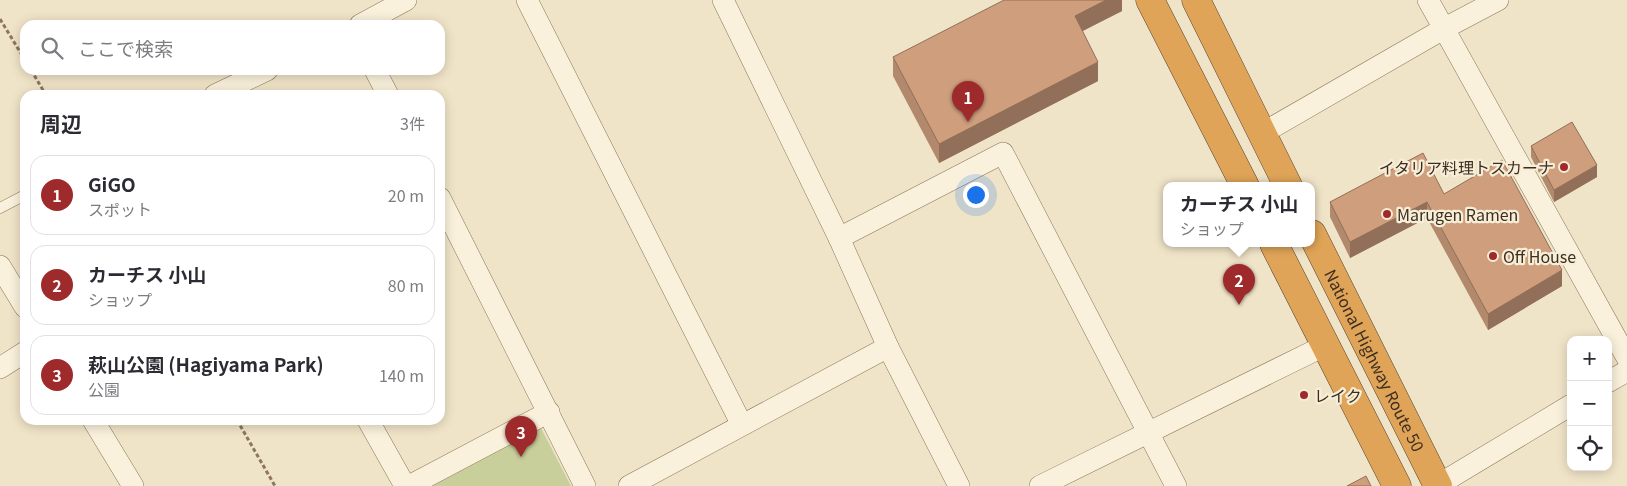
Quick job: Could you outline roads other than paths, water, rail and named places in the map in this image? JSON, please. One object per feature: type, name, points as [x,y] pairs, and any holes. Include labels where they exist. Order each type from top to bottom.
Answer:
[{"type":"highway","points":[[1150,0],[1243,182]]},
{"type":"highway","points":[[1196,0],[1286,182]]},
{"type":"highway","name":"National Highway Route 50","points":[[1315,240],[1438,486]]},
{"type":"highway","points":[[1276,247],[1396,486]]},
{"type":"street","points":[[369,20],[406,0]]},
{"type":"street","points":[[526,0],[742,425]]},
{"type":"street","points":[[723,0],[839,238],[888,347],[959,486]]},
{"type":"street","points":[[1428,0],[1627,358]]},
{"type":"street","points":[[1261,134],[1445,28],[1498,0]]},
{"type":"street","points":[[225,90],[257,75]]},
{"type":"street","points":[[378,75],[385,90]]},
{"type":"street","points":[[839,238],[1003,153],[1176,486]]},
{"type":"street","points":[[445,208],[585,486]]},
{"type":"street","points":[[0,266],[20,299]]},
{"type":"street","points":[[1040,486],[1326,344]]},
{"type":"street","points":[[629,486],[888,347]]},
{"type":"street","points":[[0,368],[20,355]]},
{"type":"street","points":[[1610,381],[1627,371]]},
{"type":"street","points":[[1438,486],[1567,407]]},
{"type":"street","points":[[371,425],[407,486],[549,412]]},
{"type":"street","points":[[96,425],[133,486]]},
{"type":"lane","points":[[0,208],[20,197]]},
{"type":"place","name":"GiGO","points":[[968,122]]},
{"type":"place","name":"イタリア料理トスカーナ","points":[[1564,167]]},
{"type":"place","name":"Marugen Ramen","points":[[1387,214]]},
{"type":"place","name":"Off House","points":[[1493,256]]},
{"type":"place","name":"カーチス 小山","points":[[1239,305]]},
{"type":"place","name":"レイク","points":[[1304,395]]},
{"type":"place","name":"萩山公園 (Hagiyama Park)","points":[[521,457]]}]
